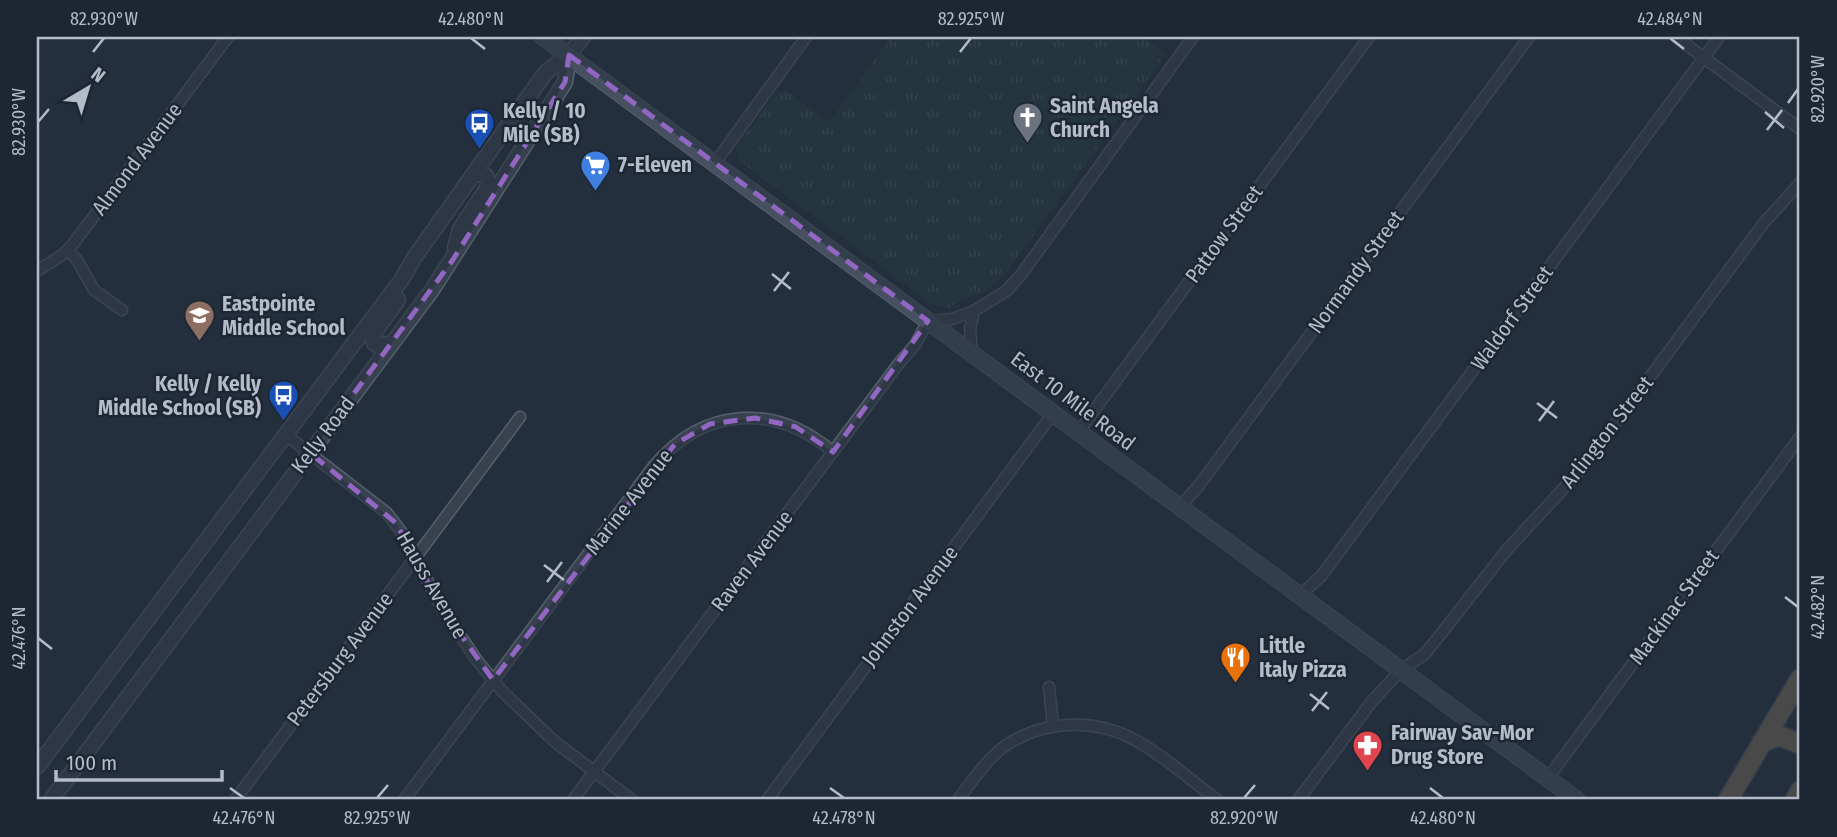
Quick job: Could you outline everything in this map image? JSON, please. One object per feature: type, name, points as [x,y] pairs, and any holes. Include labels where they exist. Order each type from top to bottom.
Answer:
[{"type":"highway","points":[[1728,800],[1800,679]]},
{"type":"highway","points":[[1762,742],[1780,737],[1797,743]]},
{"type":"highway","points":[[1795,800],[1800,791]]},
{"type":"main road","name":"East 10 Mile Road","points":[[543,37],[1577,800]]},
{"type":"street","name":"Almond Avenue","points":[[37,271],[68,250],[228,37]]},
{"type":"street","name":"Kelly Road","points":[[37,767],[402,279],[546,72],[569,55],[583,37]]},
{"type":"street","points":[[715,163],[806,37]]},
{"type":"street","points":[[928,321],[952,319],[974,311],[1006,291],[1020,276],[1193,37]]},
{"type":"street","name":"Pattow Street","points":[[1079,431],[1369,37]]},
{"type":"street","name":"Normandy Street","points":[[1181,506],[1200,484],[1529,37]]},
{"type":"street","points":[[1676,37],[1800,129]]},
{"type":"street","name":"Waldorf Street","points":[[1300,596],[1322,575],[1719,37]]},
{"type":"street","name":"Kelly Road","points":[[51,800],[452,261],[565,82],[569,55]]},
{"type":"street","points":[[452,261],[460,229],[489,185],[486,176],[475,173]]},
{"type":"street","name":"Arlington Street","points":[[1298,800],[1353,726],[1401,670],[1425,654],[1506,551],[1585,465],[1763,224],[1800,183]]},
{"type":"street","points":[[68,250],[94,290],[122,310]]},
{"type":"street","points":[[391,343],[378,346],[372,336],[402,295],[402,279]]},
{"type":"street","points":[[972,353],[970,328],[974,311]]},
{"type":"street","name":"Raven Avenue","points":[[573,800],[915,345],[928,321]]},
{"type":"street","name":"Johnston Avenue","points":[[766,800],[1054,412]]},
{"type":"street","name":"Petersburg Avenue","points":[[234,800],[520,417]]},
{"type":"street","name":"Marine Avenue","points":[[404,800],[665,452],[684,437],[710,424],[728,419],[755,418],[796,427],[833,452]]},
{"type":"street","name":"Hauss Avenue","points":[[286,435],[387,513],[403,534],[441,607],[468,648],[494,680],[541,730],[632,800]]},
{"type":"street","name":"Mackinac Street","points":[[1548,778],[1800,437]]},
{"type":"street","points":[[1049,687],[1053,726]]},
{"type":"street","points":[[958,800],[991,758],[1006,746],[1037,730],[1077,724],[1119,733],[1143,746],[1217,800]]},
{"type":"highlighted area","points":[[569,55],[928,321],[833,452],[796,427],[755,418],[710,424],[675,444],[493,680],[441,607],[396,523],[310,453],[452,261],[565,82]]},
{"type":"green space","points":[[891,37],[1144,37],[1166,54],[1004,276],[984,292],[960,300],[949,309],[930,303],[739,161],[736,148],[777,91],[780,93],[784,89],[829,122]]},
{"type":"place","name":"Saint Angela Church","points":[[1027,145]]},
{"type":"place","name":"Kelly / 10 Mile (SB)","points":[[480,150]]},
{"type":"place","name":"7-Eleven","points":[[595,192]]},
{"type":"place","name":"Eastpointe Middle School","points":[[199,343]]},
{"type":"place","name":"Kelly / Kelly Middle School (SB)","points":[[284,423]]},
{"type":"place","name":"Little Italy Pizza","points":[[1236,685]]},
{"type":"place","name":"Fairway Sav-Mor Drug Store","points":[[1368,772]]}]
